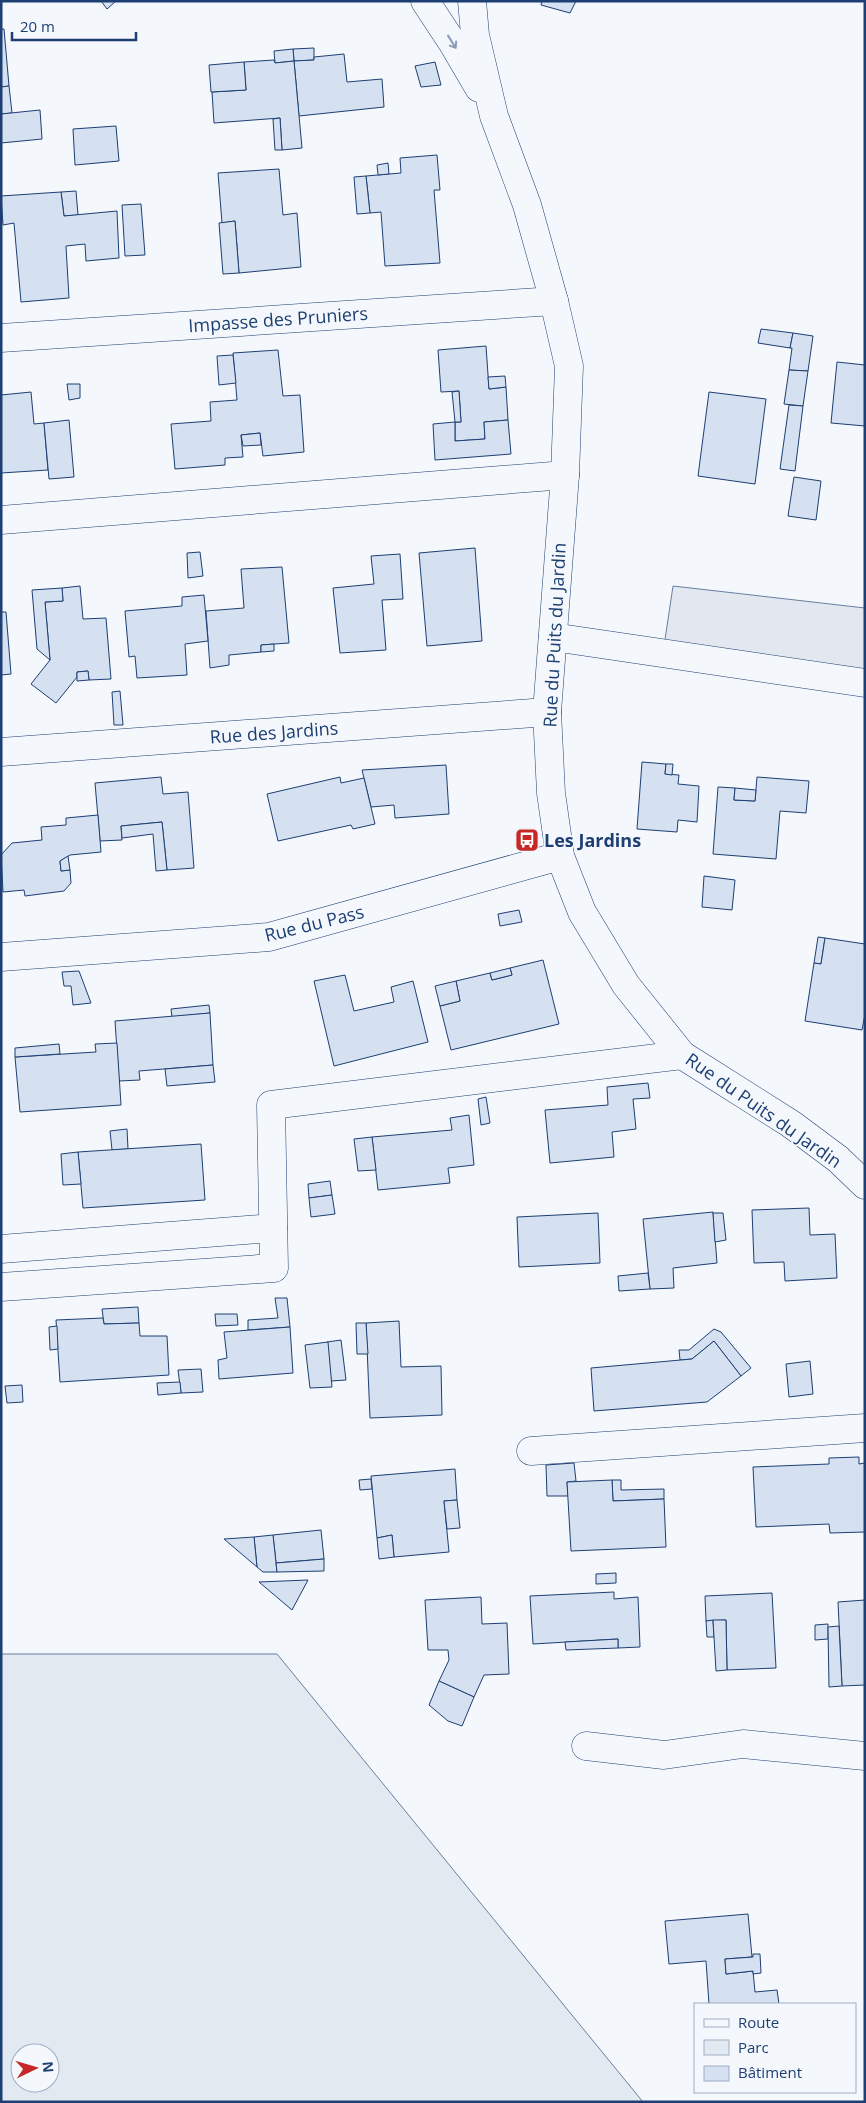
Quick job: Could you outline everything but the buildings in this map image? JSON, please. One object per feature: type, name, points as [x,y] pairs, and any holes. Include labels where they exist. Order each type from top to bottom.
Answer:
[{"type":"street","name":"Rue du Puits du Jardin","points":[[425,1],[452,42],[494,116]]},
{"type":"street","name":"Rue du Puits du Jardin","points":[[472,1],[475,35],[494,116],[527,205],[570,366],[565,475],[547,712],[551,793],[560,856],[582,912],[626,986],[682,1055],[791,1124],[838,1159],[865,1185]]},
{"type":"street","name":"Impasse des Pruniers","points":[[1,338],[554,301]]},
{"type":"street","points":[[1,520],[565,475]]},
{"type":"street","points":[[553,637],[865,683]]},
{"type":"street","name":"Rue des Jardins","points":[[1,752],[547,712]]},
{"type":"street","name":"Rue du Pass","points":[[1,957],[270,937],[560,856]]},
{"type":"street","points":[[1,1287],[274,1268],[271,1105],[682,1055]]},
{"type":"street","points":[[1,1249],[274,1228]]},
{"type":"street","points":[[531,1451],[865,1428]]},
{"type":"street","points":[[586,1746],[664,1755],[743,1744],[865,1756]]},
{"type":"green space","points":[[1,1654],[277,1654],[643,2102],[1,2102]]},
{"type":"shaded area","points":[[673,586],[865,608],[865,683],[663,653]]},
{"type":"place","name":"Les Jardins","points":[[527,840]]}]
